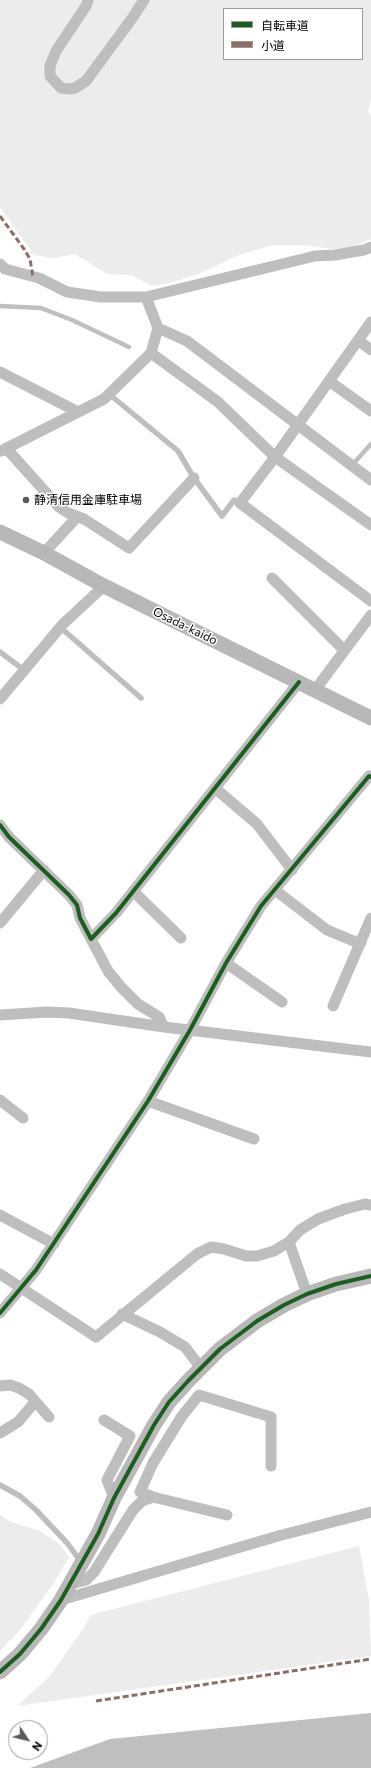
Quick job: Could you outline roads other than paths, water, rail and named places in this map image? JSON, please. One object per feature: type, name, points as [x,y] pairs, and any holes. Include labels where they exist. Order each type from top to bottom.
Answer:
[{"type":"street","points":[[88,0],[86,6],[56,51],[50,66],[50,76],[60,88],[69,90],[86,81],[144,0]]},
{"type":"street","points":[[0,264],[6,268],[39,278],[67,292],[101,297],[146,297],[315,256],[335,255],[364,250],[371,247]]},
{"type":"street","points":[[146,297],[158,328],[151,353],[104,399],[3,450],[68,513],[84,519],[129,548],[194,478]]},
{"type":"street","points":[[371,322],[275,457],[240,503],[371,601]]},
{"type":"street","points":[[158,328],[187,341],[371,480]]},
{"type":"street","points":[[358,340],[371,350]]},
{"type":"street","points":[[151,353],[218,402],[275,457],[371,525]]},
{"type":"street","points":[[0,372],[78,412]]},
{"type":"street","points":[[329,381],[371,411]]},
{"type":"street","points":[[44,553],[77,517]]},
{"type":"street","name":"Osada-kaido","points":[[0,532],[44,553],[104,586],[371,718]]},
{"type":"street","points":[[272,578],[344,650]]},
{"type":"street","points":[[0,699],[60,627],[104,586]]},
{"type":"street","points":[[316,690],[371,615]]},
{"type":"street","points":[[91,939],[116,913],[299,682]]},
{"type":"street","points":[[0,1313],[36,1270],[148,1101],[190,1030],[226,963],[261,906],[369,776],[371,777]]},
{"type":"street","points":[[216,788],[257,824],[292,870]]},
{"type":"street","points":[[0,825],[9,837],[70,895],[76,905],[80,918],[112,976],[138,1004],[158,1017],[164,1028]]},
{"type":"street","points":[[0,923],[44,870]]},
{"type":"street","points":[[275,890],[327,930],[361,943]]},
{"type":"street","points":[[133,891],[181,938]]},
{"type":"street","points":[[333,1006],[371,918]]},
{"type":"street","points":[[226,963],[282,1002]]},
{"type":"street","points":[[0,1016],[47,1012],[69,1013],[164,1028],[371,1052]]},
{"type":"street","points":[[0,1100],[23,1118]]},
{"type":"street","points":[[148,1101],[254,1139]]},
{"type":"street","points":[[0,1274],[22,1287],[96,1337],[122,1314],[197,1254],[211,1247],[224,1249],[246,1256],[257,1256],[274,1251],[289,1242],[300,1230],[318,1219],[345,1208],[365,1204],[371,1205]]},
{"type":"street","points":[[0,1215],[54,1244]]},
{"type":"street","points":[[289,1242],[307,1294]]},
{"type":"street","points":[[0,1672],[20,1654],[41,1629],[61,1600],[82,1564],[114,1498],[154,1425],[169,1402],[220,1348],[284,1305],[307,1294],[358,1278],[371,1276]]},
{"type":"street","points":[[122,1314],[160,1332],[184,1347],[201,1368]]},
{"type":"street","points":[[0,1386],[10,1385],[29,1394],[34,1402],[48,1417]]},
{"type":"street","points":[[227,1516],[153,1497],[140,1492],[153,1464],[169,1437],[182,1416],[200,1395],[271,1417],[271,1466]]},
{"type":"street","points":[[0,1433],[18,1422],[34,1402]]},
{"type":"street","points":[[104,1420],[130,1436],[107,1480],[114,1498]]},
{"type":"street","points":[[71,1584],[86,1580],[94,1572],[133,1510],[142,1501],[153,1497]]},
{"type":"street","points":[[61,1600],[278,1536],[371,1512]]},
{"type":"lane","points":[[109,394],[178,451],[194,478],[222,516],[234,500],[240,503]]},
{"type":"lane","points":[[60,627],[141,698]]},
{"type":"lane","points":[[0,652],[24,670]]},
{"type":"lane","points":[[0,1485],[20,1496],[36,1510],[68,1544],[82,1564]]},
{"type":"waterway","points":[[0,306],[41,308],[72,320],[129,347]]},
{"type":"waterway","points":[[354,463],[371,444]]},
{"type":"place","name":"静清信用金庫駐車場","points":[[26,500]]}]
